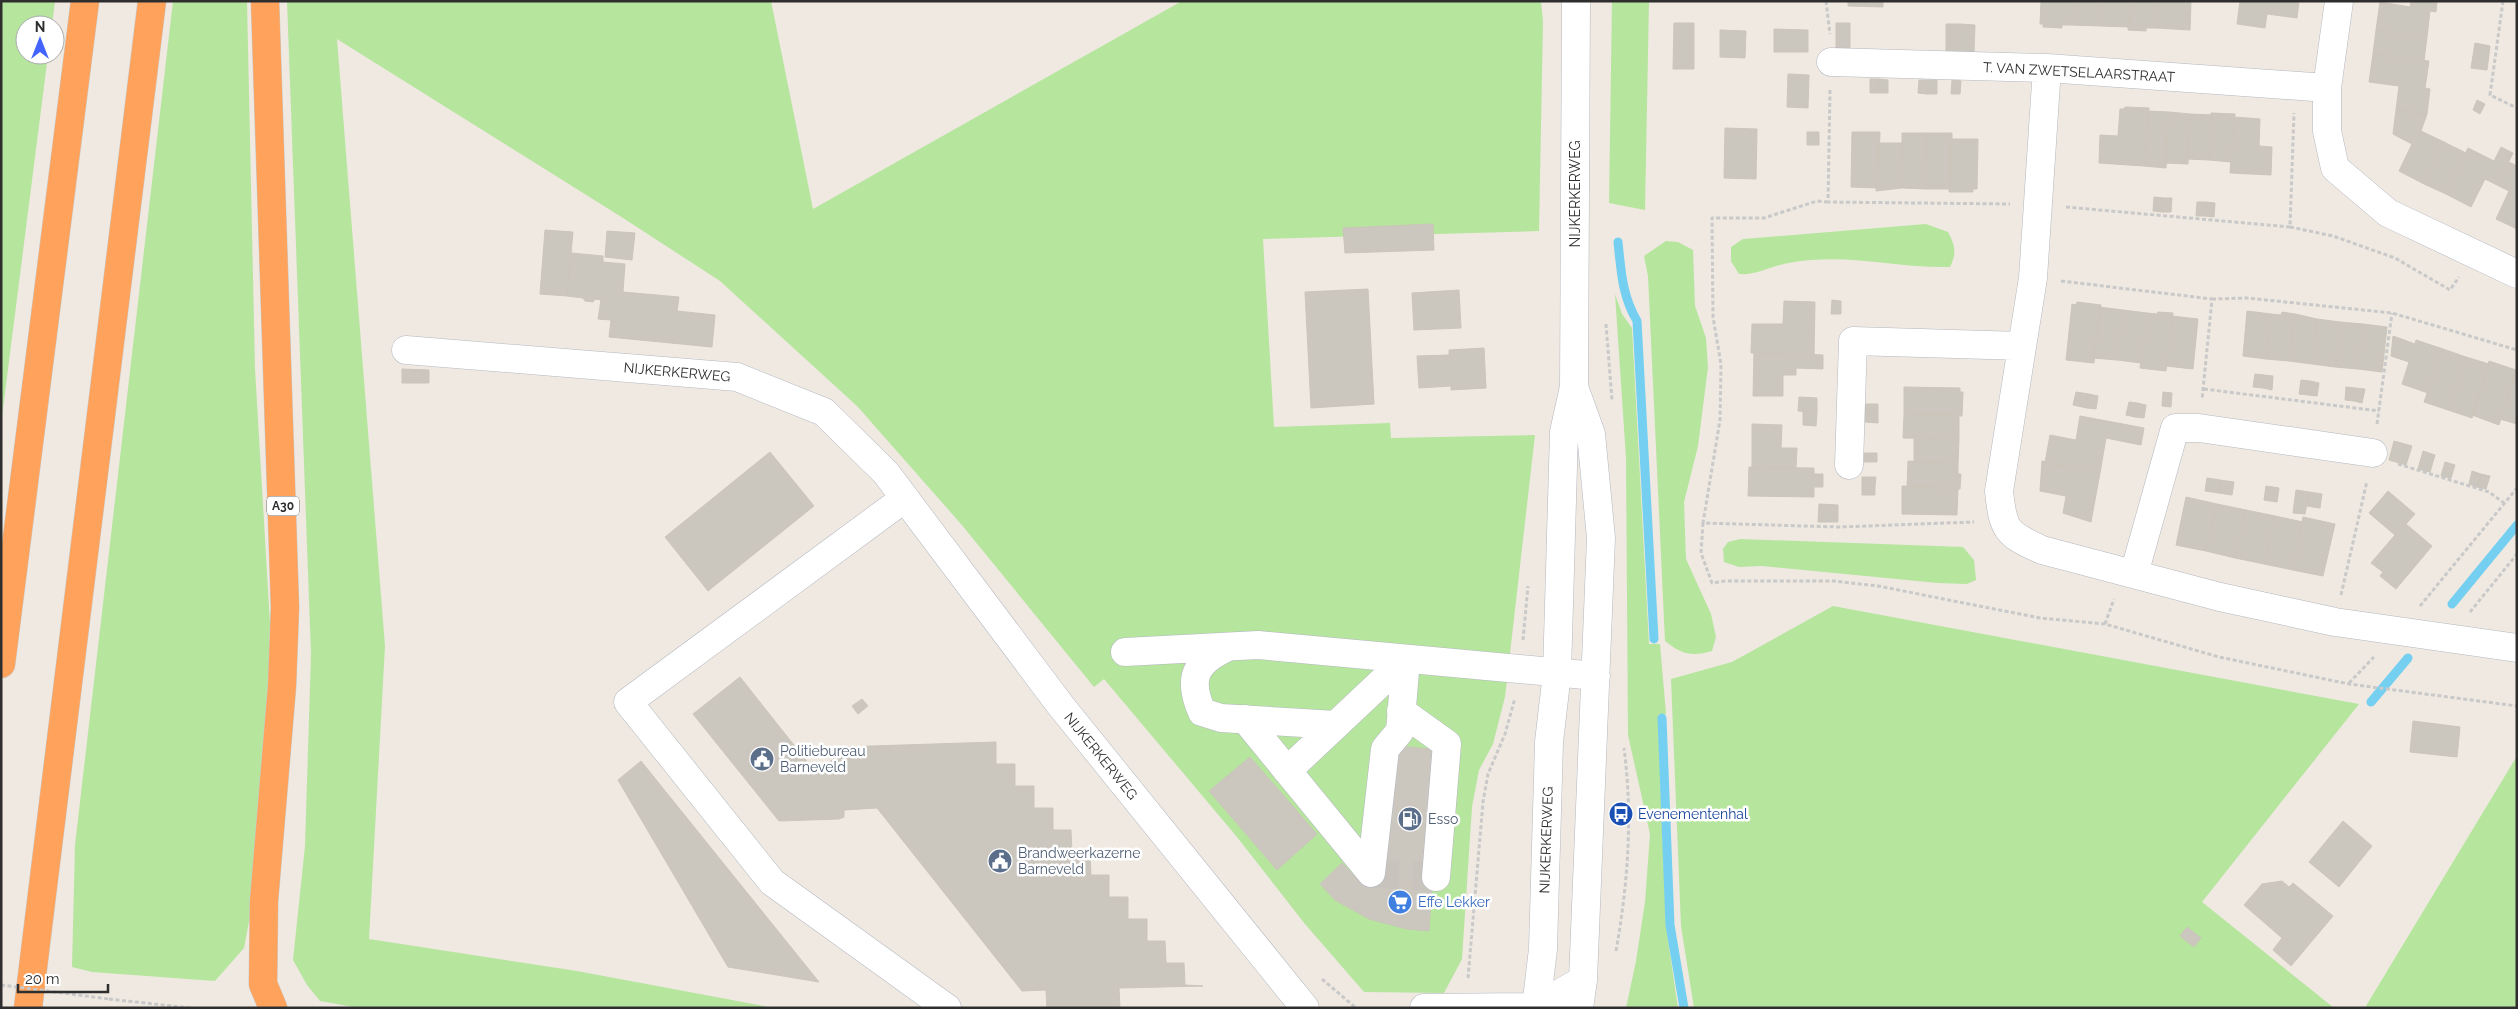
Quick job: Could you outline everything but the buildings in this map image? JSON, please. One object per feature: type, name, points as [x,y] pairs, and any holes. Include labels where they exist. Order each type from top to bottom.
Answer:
[{"type":"highway","points":[[1,664],[85,1]]},
{"type":"highway","points":[[28,1008],[152,1]]},
{"type":"highway","name":"A30","points":[[265,1],[285,599],[282,686],[264,901],[263,984],[273,1008]]},
{"type":"street","name":"NIJKERKERWEG","points":[[1536,1007],[1543,949],[1549,742],[1557,673],[1564,432],[1574,387],[1576,1]]},
{"type":"street","points":[[2340,1],[2327,88],[2327,131],[2335,168],[2388,213],[2517,274]]},
{"type":"street","name":"T. VAN ZWETSELAARSTRAAT","points":[[1831,62],[2047,68],[2327,88]]},
{"type":"street","points":[[2047,68],[2033,278],[1999,491],[2002,521],[2018,540],[2042,550],[2220,597],[2335,622],[2517,648]]},
{"type":"street","points":[[1849,465],[1853,341],[2022,346]]},
{"type":"street","name":"NIJKERKERWEG","points":[[406,350],[737,377],[824,412],[886,473],[1065,712],[1306,1008]]},
{"type":"street","name":"NIJKERKERWEG","points":[[1574,387],[1591,434],[1601,538],[1583,980],[1580,1008]]},
{"type":"street","points":[[2134,574],[2175,428],[2199,428],[2373,453]]},
{"type":"street","points":[[905,498],[628,702],[772,882],[947,1008]]},
{"type":"street","points":[[1125,652],[1258,645],[1596,676]]},
{"type":"street","points":[[1228,646],[1211,654],[1194,677],[1194,695],[1202,712],[1221,718],[1336,725]]},
{"type":"street","points":[[1245,719],[1371,872],[1385,749],[1400,731],[1406,659]]},
{"type":"street","points":[[1287,771],[1406,659]]},
{"type":"street","points":[[1401,711],[1447,744],[1436,876]]},
{"type":"street","points":[[1424,1008],[1536,1007],[1583,980]]},
{"type":"path","points":[[2503,1],[2490,95],[2517,108]]},
{"type":"path","points":[[1828,202],[1831,62]]},
{"type":"path","points":[[2290,227],[2295,85]]},
{"type":"path","points":[[2475,254],[2450,290],[2396,258],[2333,236],[2290,227],[2038,204],[1816,202],[1764,218],[1712,218],[1713,317],[1721,364],[1720,420],[1703,523],[1701,553],[1712,583],[1725,581],[1834,581],[1878,586],[2040,618],[2105,624],[2218,657],[2349,684],[2517,706]]},
{"type":"path","points":[[2033,278],[2212,299],[2247,298],[2392,313],[2517,350]]},
{"type":"path","points":[[2199,428],[2212,299]]},
{"type":"path","points":[[2204,389],[2380,411]]},
{"type":"path","points":[[2373,453],[2380,459],[2489,492],[2504,503]]},
{"type":"path","points":[[2349,684],[2399,632],[2517,488]]},
{"type":"path","points":[[1703,523],[1839,527],[2002,521]]},
{"type":"path","points":[[2448,638],[2517,554]]},
{"type":"path","points":[[1,985],[190,1008]]},
{"type":"green space","points":[[1,1],[55,1],[53,15],[15,15],[15,65],[47,65],[1,424]]},
{"type":"green space","points":[[173,1],[247,1],[255,369],[270,623],[267,740],[251,911],[244,948],[215,981],[92,972],[72,967],[75,845]]},
{"type":"green space","points":[[287,1],[771,1],[813,209],[1182,1],[1541,1],[1543,21],[1539,231],[1263,239],[1274,427],[1390,423],[1391,438],[1535,435],[1505,697],[1493,744],[1479,770],[1472,807],[1462,959],[1444,993],[1364,992],[1305,924],[1237,837],[1104,679],[1094,687],[961,524],[857,406],[720,281],[337,39],[385,646],[369,939],[577,971],[774,1008],[359,1008],[320,1001],[307,985],[293,960],[305,846],[311,654]]},
{"type":"green space","points":[[1612,1],[1649,1],[1645,210],[1609,203]]},
{"type":"green space","points":[[1926,224],[1948,232],[1954,249],[1954,257],[1950,267],[1828,259],[1793,262],[1754,273],[1739,274],[1731,261],[1731,247],[1743,239]]},
{"type":"green space","points":[[1666,241],[1678,242],[1693,250],[1695,306],[1706,338],[1708,367],[1698,446],[1684,502],[1686,559],[1711,614],[1716,637],[1712,651],[1698,654],[1676,649],[1665,641],[1648,276],[1644,256]]},
{"type":"green space","points":[[1615,294],[1622,314],[1632,328],[1649,644],[1660,644],[1666,714],[1658,715],[1666,926],[1678,1008],[1626,1008],[1636,961],[1645,902],[1650,834],[1628,735],[1626,458]]},
{"type":"green space","points":[[1740,539],[1963,547],[1974,560],[1976,580],[1967,584],[1938,583],[1762,566],[1739,567],[1724,562],[1723,549],[1728,542]]},
{"type":"green space","points":[[1833,606],[2359,704],[2202,902],[2334,1008],[1694,1008],[1681,926],[1671,679],[1732,662]]},
{"type":"green space","points":[[2517,756],[2517,1008],[2368,1008],[2366,1006]]},
{"type":"waterway","points":[[1618,242],[1625,292],[1637,321],[1654,639]]},
{"type":"waterway","points":[[2452,604],[2517,525]]},
{"type":"waterway","points":[[2371,702],[2408,658]]},
{"type":"waterway","points":[[1662,718],[1670,925],[1684,1008]]},
{"type":"tunnel","points":[[1371,873],[1436,877]]},
{"type":"place","name":"Politiebureau Barneveld","points":[[762,759]]},
{"type":"place","name":"Evenementenhal","points":[[1621,814]]},
{"type":"place","name":"Esso","points":[[1410,819]]},
{"type":"place","name":"Brandweerkazerne Barneveld","points":[[1000,861]]},
{"type":"place","name":"Effe Lekker","points":[[1400,902]]}]
